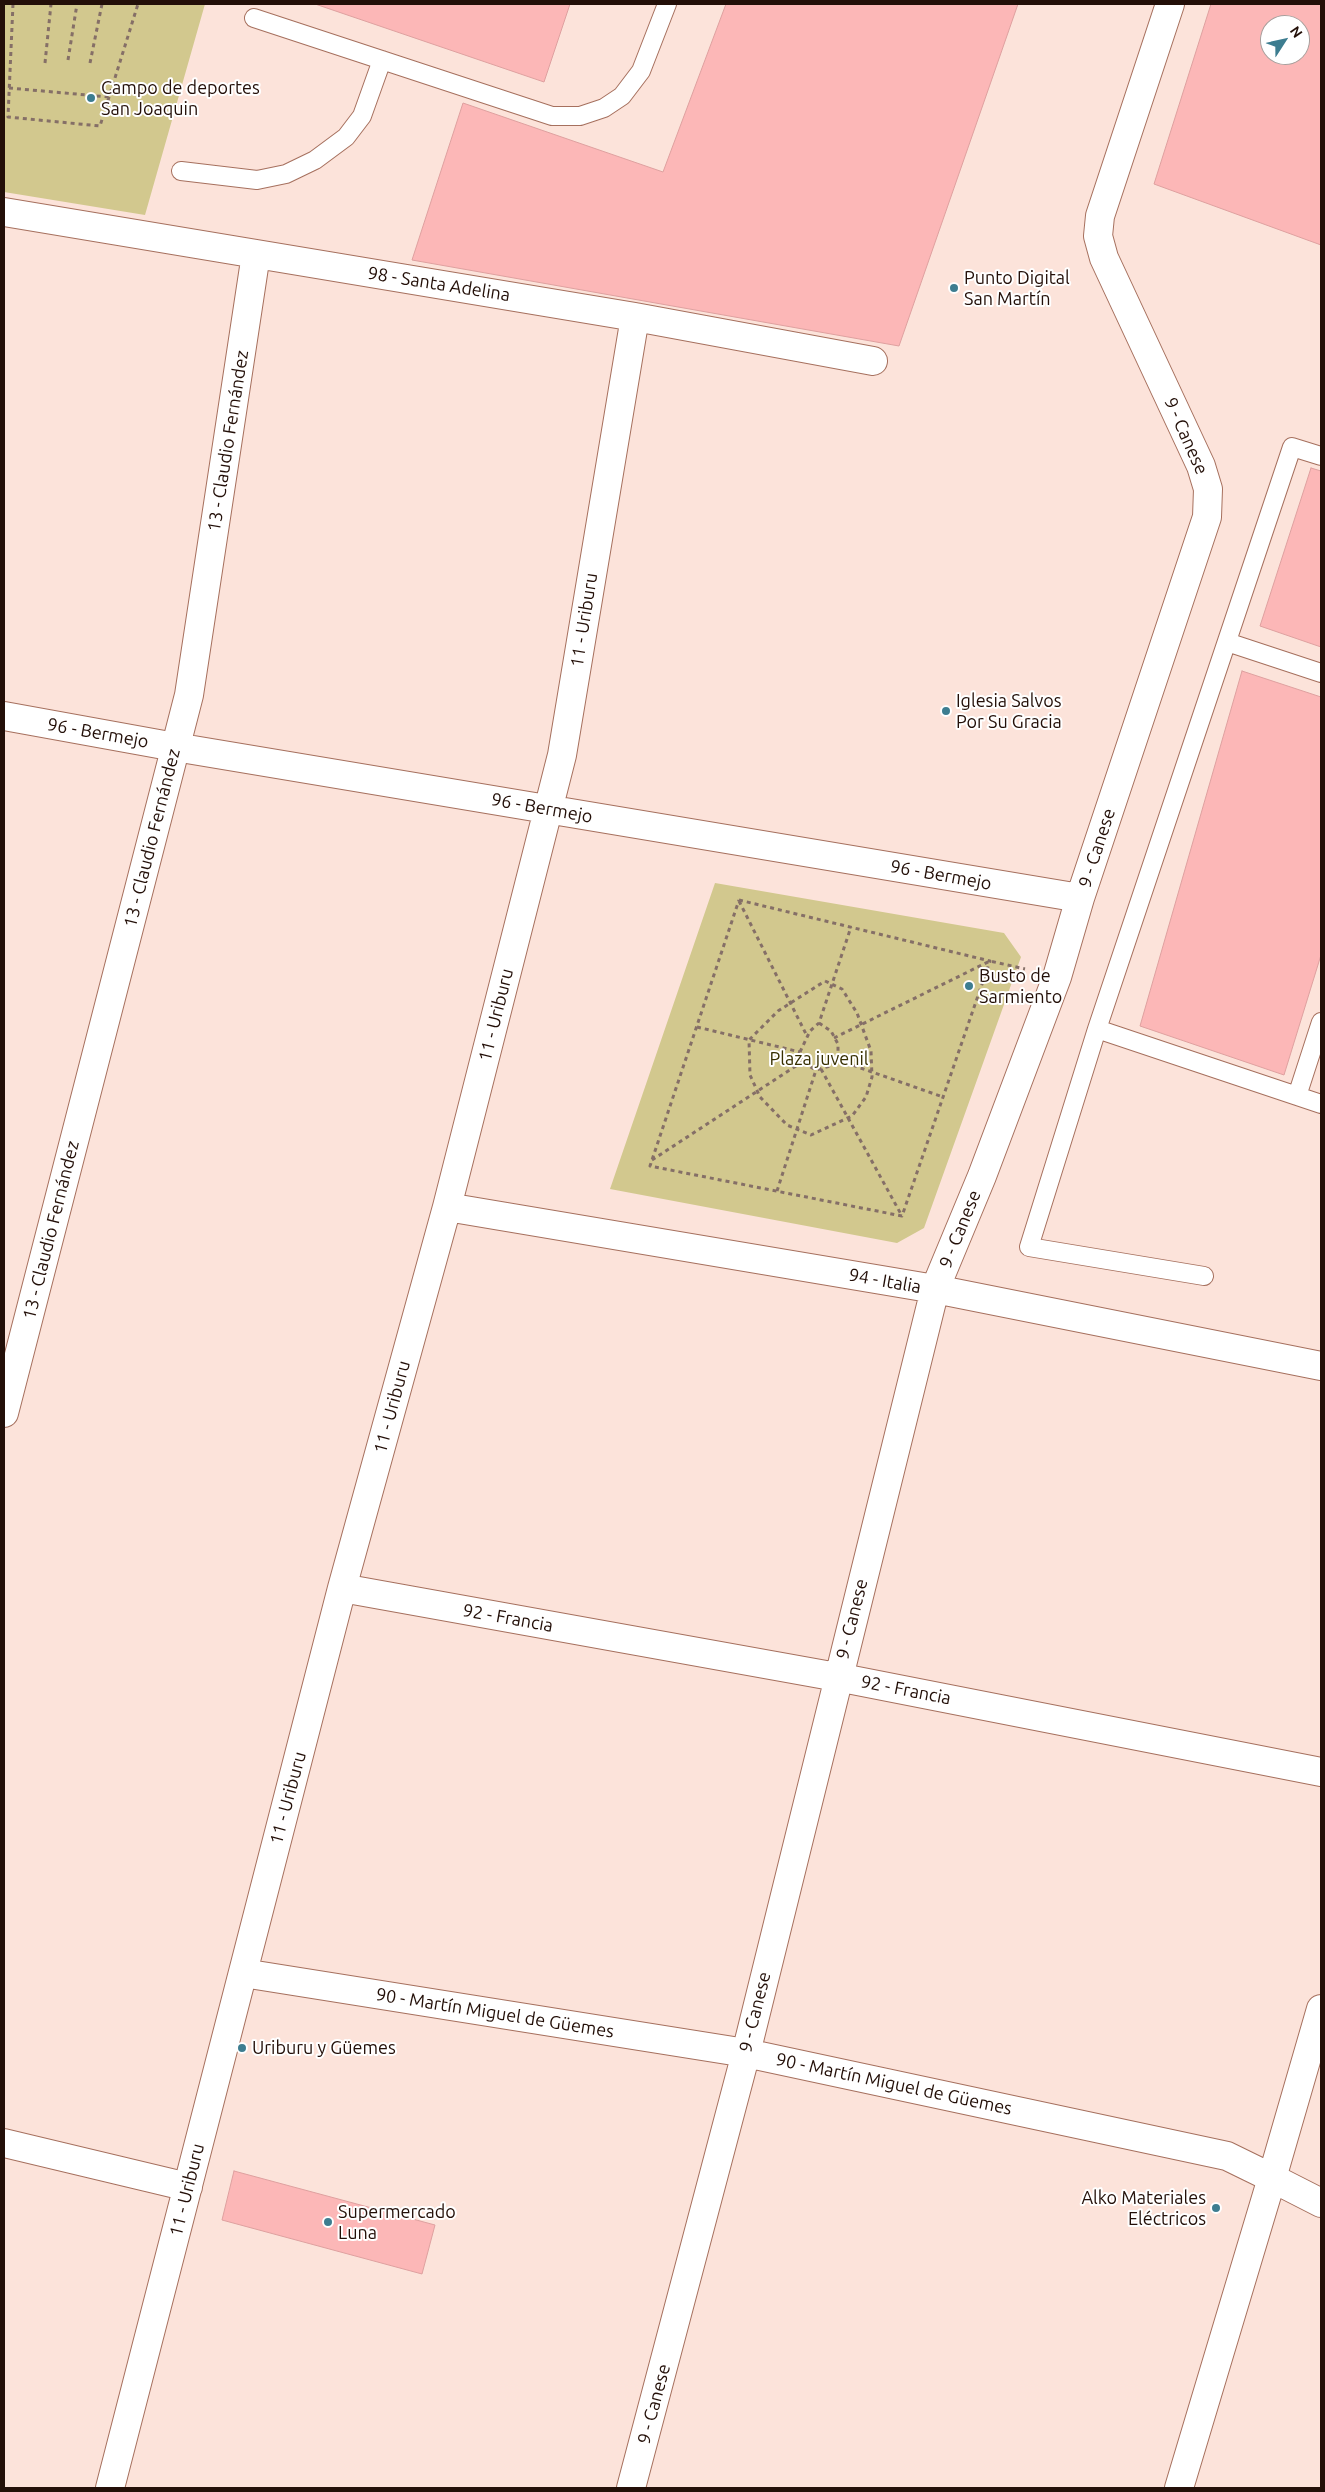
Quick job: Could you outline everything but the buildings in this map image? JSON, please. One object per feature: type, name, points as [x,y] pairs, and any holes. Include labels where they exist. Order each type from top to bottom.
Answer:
[{"type":"street","name":"9 - Canese","points":[[632,2488],[746,2052],[837,1677],[935,1289],[982,1176],[1057,977],[1080,898],[1207,517],[1208,490],[1201,466],[1104,258],[1098,236],[1100,216],[1170,4]]},
{"type":"street","name":"98 - Santa Adelina","points":[[4,212],[634,317],[873,361]]},
{"type":"street","name":"13 - Claudio Fernández","points":[[4,1413],[190,695],[256,254]]},
{"type":"street","name":"11 - Uriburu","points":[[110,2488],[342,1588],[447,1207],[562,754],[634,317]]},
{"type":"street","name":"96 - Bermejo","points":[[4,716],[175,747],[1080,898]]},
{"type":"street","name":"94 - Italia","points":[[447,1207],[935,1289],[1321,1366]]},
{"type":"street","name":"92 - Francia","points":[[342,1588],[837,1677],[1321,1772]]},
{"type":"street","name":"90 - Martín Miguel de Güemes","points":[[243,1973],[746,2052],[1227,2156],[1321,2203]]},
{"type":"street","points":[[1179,2488],[1321,2009]]},
{"type":"street","points":[[4,2143],[188,2187]]},
{"type":"lane","points":[[254,18],[552,116],[580,116],[604,108],[622,96],[641,71],[667,4]]},
{"type":"lane","points":[[181,171],[257,180],[286,174],[315,160],[346,137],[362,116],[382,60]]},
{"type":"lane","points":[[1204,1276],[1029,1247],[1098,1029],[1292,447],[1321,456]]},
{"type":"lane","points":[[1227,642],[1321,673]]},
{"type":"lane","points":[[1297,1096],[1321,1022]]},
{"type":"lane","points":[[1098,1029],[1321,1104]]},
{"type":"path","points":[[13,4],[8,117],[100,126],[138,4]]},
{"type":"path","points":[[45,64],[51,4]]},
{"type":"path","points":[[68,60],[76,4]]},
{"type":"path","points":[[90,63],[102,4]]},
{"type":"path","points":[[9,88],[109,97]]},
{"type":"path","points":[[739,900],[1057,977]]},
{"type":"path","points":[[739,900],[808,1036]]},
{"type":"path","points":[[739,900],[650,1166],[902,1216]]},
{"type":"path","points":[[802,1062],[800,1052],[808,1036],[819,1023],[851,927]]},
{"type":"path","points":[[834,1038],[990,961]]},
{"type":"path","points":[[902,1216],[990,961]]},
{"type":"path","points":[[825,981],[842,989],[862,1024],[871,1051],[872,1072],[866,1097],[848,1118],[811,1135],[788,1125],[760,1097],[750,1075],[749,1040],[778,1011],[790,1003],[825,981]]},
{"type":"path","points":[[819,1023],[831,1031],[838,1044],[838,1060]]},
{"type":"path","points":[[697,1027],[800,1052]]},
{"type":"path","points":[[776,1191],[818,1070],[838,1060],[943,1097]]},
{"type":"path","points":[[651,1161],[802,1062]]},
{"type":"path","points":[[802,1062],[818,1070],[848,1118],[902,1216]]},
{"type":"green space","name":"Campo de deportes San Joaquin","points":[[4,4],[205,4],[145,215],[4,192]]},
{"type":"green space","name":"Plaza juvenil","points":[[715,883],[1004,933],[1021,957],[924,1228],[897,1243],[610,1189]]},
{"type":"place","name":"Campo de deportes San Joaquin","points":[[91,98]]},
{"type":"place","name":"Punto Digital San Martín","points":[[954,288]]},
{"type":"place","name":"Iglesia Salvos Por Su Gracia","points":[[946,711]]},
{"type":"place","name":"Busto de Sarmiento","points":[[969,986]]},
{"type":"place","name":"Uriburu y Güemes","points":[[242,2048]]},
{"type":"place","name":"Alko Materiales Eléctricos","points":[[1216,2208]]},
{"type":"place","name":"Supermercado Luna","points":[[328,2222]]}]
